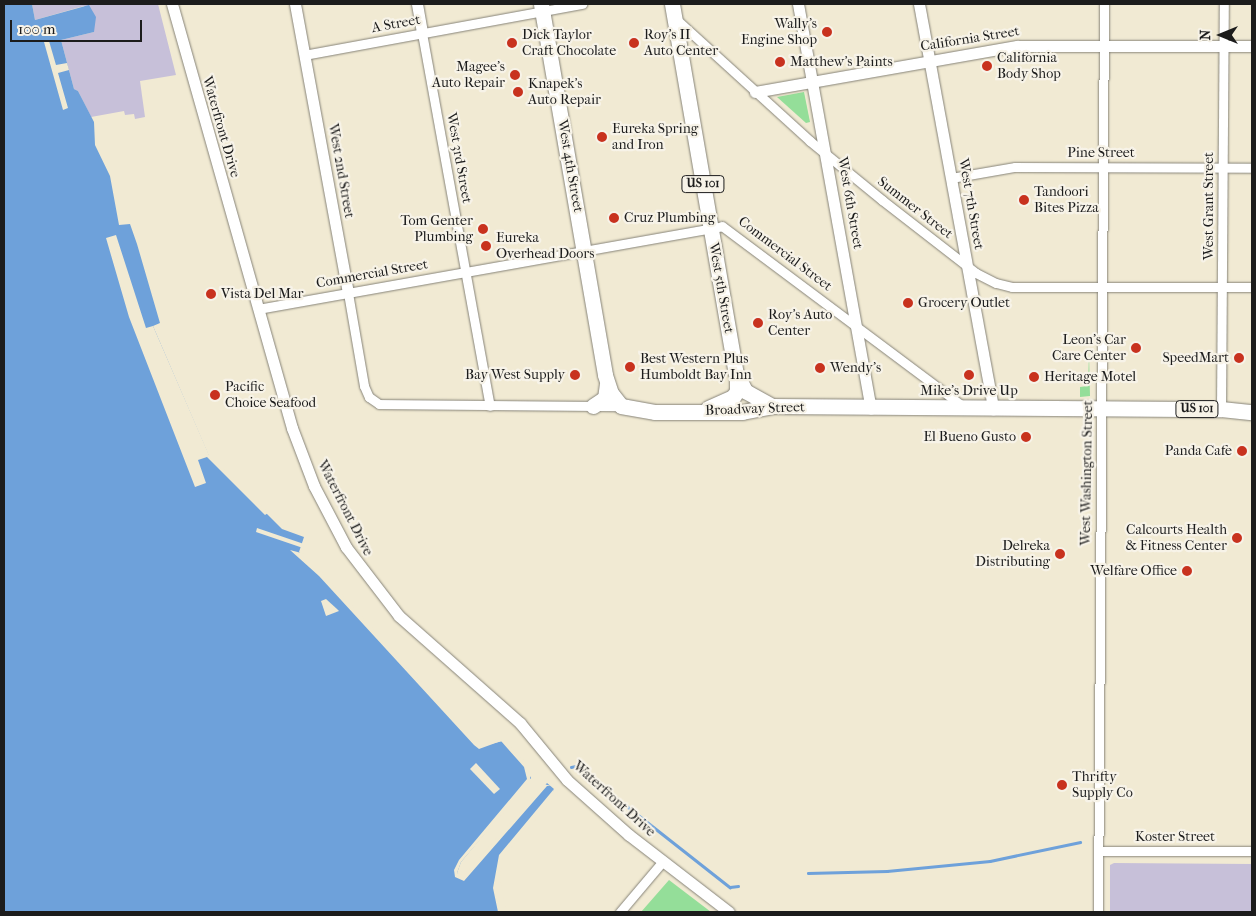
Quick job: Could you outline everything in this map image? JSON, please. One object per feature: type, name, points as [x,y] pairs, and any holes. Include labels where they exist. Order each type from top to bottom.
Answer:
[{"type":"highway","name":"West 4th Street","points":[[542,7],[607,384],[621,406]]},
{"type":"highway","name":"West 5th Street","points":[[673,10],[736,373],[745,390],[772,406]]},
{"type":"highway","points":[[697,411],[733,398],[738,384],[736,373]]},
{"type":"highway","points":[[592,406],[605,398],[607,384]]},
{"type":"highway","name":"Broadway Street","points":[[621,406],[644,412],[742,412],[772,406],[967,409],[1221,409],[1252,412]]},
{"type":"street","name":"Waterfront Drive","points":[[172,4],[292,428],[314,486],[346,547],[364,574],[432,649],[520,722],[567,780],[663,861],[729,912]]},
{"type":"street","name":"West 2nd Street","points":[[295,4],[348,293]]},
{"type":"street","points":[[417,4],[422,33]]},
{"type":"street","name":"A Street","points":[[304,54],[422,33],[542,7],[582,4]]},
{"type":"street","name":"West 6th Street","points":[[798,4],[871,408]]},
{"type":"street","name":"West 7th Street","points":[[919,4],[993,409]]},
{"type":"street","name":"West Washington Street","points":[[1098,912],[1104,4]]},
{"type":"street","name":"West Grant Street","points":[[1221,409],[1224,4]]},
{"type":"street","name":"Summer Street","points":[[673,10],[755,92],[826,153],[966,265],[996,283],[1012,286],[1252,288]]},
{"type":"street","name":"West 3rd Street","points":[[422,33],[490,406]]},
{"type":"street","name":"California Street","points":[[755,92],[1017,46],[1252,46]]},
{"type":"street","name":"Pine Street","points":[[951,178],[1016,167],[1252,168]]},
{"type":"street","name":"Commercial Street","points":[[258,309],[710,226],[727,227],[967,409]]},
{"type":"street","name":"Broadway Street","points":[[348,293],[364,386],[373,401],[385,406],[621,406]]},
{"type":"street","name":"Koster Street","points":[[1098,851],[1252,851]]},
{"type":"street","points":[[620,912],[663,861]]},
{"type":"shaded area","points":[[32,4],[158,4],[176,75],[140,81],[145,117],[135,119],[134,114],[125,115],[124,111],[91,117],[78,91],[74,89],[61,40],[94,32],[84,6],[35,20]]},
{"type":"shaded area","points":[[1114,863],[1252,864],[1252,912],[1110,912],[1110,865]]},
{"type":"green space","points":[[804,92],[810,122],[806,123],[777,97]]},
{"type":"green space","points":[[1089,353],[1090,396],[1080,397],[1080,387],[1088,386]]},
{"type":"green space","points":[[669,880],[711,912],[641,912]]},
{"type":"water","points":[[4,4],[32,4],[35,20],[89,5],[96,17],[94,32],[61,40],[74,89],[78,91],[94,122],[95,145],[110,176],[119,225],[130,224],[137,244],[160,323],[153,326],[209,456],[282,529],[304,537],[299,552],[478,747],[503,741],[520,757],[531,778],[461,862],[457,873],[464,878],[547,783],[554,789],[549,802],[500,856],[497,877],[503,912],[4,912]]},
{"type":"pier","points":[[49,41],[56,65],[67,63],[69,70],[58,73],[68,108],[63,110],[44,42]]},
{"type":"pier","points":[[116,235],[146,328],[153,326],[209,455],[254,497],[268,513],[265,515],[207,457],[198,460],[206,483],[195,487],[129,317],[106,238]]},
{"type":"pier","points":[[257,528],[304,544],[303,548],[256,532]]},
{"type":"pier","points":[[290,550],[305,554],[476,742],[504,739],[530,767],[530,782],[461,862],[457,873],[464,875],[544,784],[551,786],[547,786],[464,881],[455,877],[454,870],[459,860],[527,779],[524,767],[501,741],[479,749],[474,745],[319,576]]},
{"type":"pier","points":[[326,599],[339,611],[326,616],[321,601]]},
{"type":"pier","points":[[476,763],[500,789],[494,794],[470,769]]},
{"type":"pier","points":[[554,789],[551,802],[503,857],[500,877],[506,912],[498,912],[493,888],[499,855]]},
{"type":"waterway","points":[[571,767],[576,766],[730,887],[738,886]]},
{"type":"waterway","points":[[808,873],[887,871],[990,861],[1080,842]]},
{"type":"place","name":"Wally's Engine Shop","points":[[827,32]]},
{"type":"place","name":"Dick Taylor Craft Chocolate","points":[[512,43]]},
{"type":"place","name":"Roy's II Auto Center","points":[[634,43]]},
{"type":"place","name":"Matthew's Paints","points":[[780,62]]},
{"type":"place","name":"California Body Shop","points":[[987,66]]},
{"type":"place","name":"Magee's Auto Repair","points":[[515,75]]},
{"type":"place","name":"Knapek's Auto Repair","points":[[518,92]]},
{"type":"place","name":"Eureka Spring and Iron","points":[[602,137]]},
{"type":"place","name":"Tandoori Bites Pizza","points":[[1024,200]]},
{"type":"place","name":"Cruz Plumbing","points":[[614,218]]},
{"type":"place","name":"Tom Genter Plumbing","points":[[483,229]]},
{"type":"place","name":"Eureka Overhead Doors","points":[[486,246]]},
{"type":"place","name":"Vista Del Mar","points":[[211,294]]},
{"type":"place","name":"Grocery Outlet","points":[[908,303]]},
{"type":"place","name":"Roy's Auto Center","points":[[758,323]]},
{"type":"place","name":"Leon's Car Care Center","points":[[1136,348]]},
{"type":"place","name":"SpeedMart","points":[[1239,358]]},
{"type":"place","name":"Best Western Plus Humboldt Bay Inn","points":[[630,367]]},
{"type":"place","name":"Wendy's","points":[[820,368]]},
{"type":"place","name":"Bay West Supply","points":[[575,375]]},
{"type":"place","name":"Mike's Drive Up","points":[[969,375]]},
{"type":"place","name":"Heritage Motel","points":[[1034,377]]},
{"type":"place","name":"Pacific Choice Seafood","points":[[215,395]]},
{"type":"place","name":"El Bueno Gusto","points":[[1026,437]]},
{"type":"place","name":"Panda Cafe","points":[[1242,451]]},
{"type":"place","name":"Calcourts Health & Fitness Center","points":[[1237,538]]},
{"type":"place","name":"Delreka Distributing","points":[[1060,554]]},
{"type":"place","name":"Welfare Office","points":[[1187,571]]},
{"type":"place","name":"Thrifty Supply Co","points":[[1062,785]]}]
